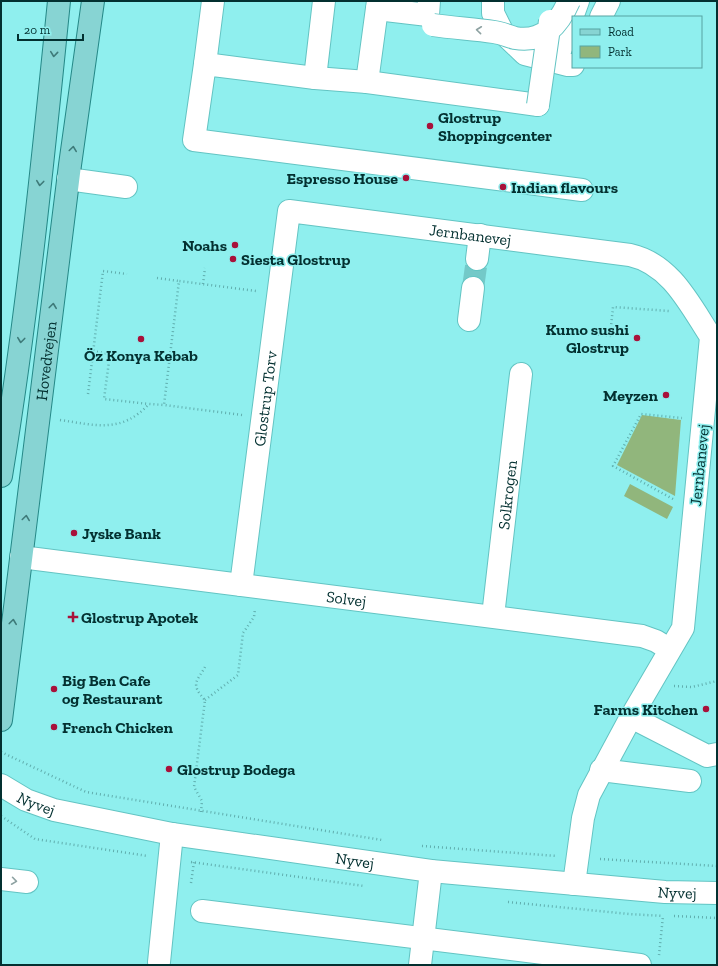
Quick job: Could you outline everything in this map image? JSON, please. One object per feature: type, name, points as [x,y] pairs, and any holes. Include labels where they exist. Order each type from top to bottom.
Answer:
[{"type":"main road","name":"Hovedvejen","points":[[1,476],[19,362],[43,161],[59,1]]},
{"type":"main road","name":"Hovedvejen","points":[[1,720],[68,179],[93,1]]},
{"type":"street","points":[[213,1],[194,140],[582,190]]},
{"type":"street","points":[[315,78],[324,1]]},
{"type":"street","points":[[377,9],[428,15],[430,1]]},
{"type":"street","points":[[493,1],[493,13],[503,33],[525,54],[565,64],[572,30]]},
{"type":"street","points":[[204,64],[315,78],[368,82],[538,105],[548,26],[554,10],[554,1]]},
{"type":"street","points":[[377,9],[433,26],[495,32],[517,38],[534,38],[543,35],[550,29],[560,18],[569,1]]},
{"type":"street","points":[[575,16],[578,1]]},
{"type":"street","points":[[602,16],[609,1]]},
{"type":"street","points":[[368,82],[377,9]]},
{"type":"street","points":[[68,179],[126,187]]},
{"type":"street","name":"Jernbanevej","points":[[290,211],[480,235],[642,258],[652,263],[670,278],[714,337],[703,420],[683,628],[669,649],[601,770],[585,806],[574,884]]},
{"type":"street","name":"Glostrup Torv","points":[[249,586],[262,418],[290,211]]},
{"type":"street","points":[[477,258],[480,235]]},
{"type":"street","points":[[469,320],[473,288]]},
{"type":"street","name":"Solkrogen","points":[[493,616],[521,374]]},
{"type":"street","name":"Solvej","points":[[21,557],[642,636],[656,641],[669,649]]},
{"type":"street","points":[[631,717],[707,756],[717,754]]},
{"type":"street","points":[[601,770],[690,781]]},
{"type":"street","name":"Nyvej","points":[[1,785],[26,800],[54,810],[198,838],[431,870],[665,892],[717,893]]},
{"type":"street","points":[[159,962],[172,834]]},
{"type":"street","points":[[420,965],[431,870]]},
{"type":"street","points":[[1,879],[27,882]]},
{"type":"street","points":[[202,911],[423,938],[649,962]]},
{"type":"path","points":[[203,284],[205,268]]},
{"type":"path","points":[[88,394],[103,271],[127,274]]},
{"type":"path","points":[[157,278],[278,294]]},
{"type":"path","points":[[164,405],[179,281]]},
{"type":"path","points":[[594,334],[610,336],[613,308],[695,313]]},
{"type":"path","points":[[93,352],[110,354],[104,399],[164,405],[262,418]]},
{"type":"path","points":[[39,417],[107,427],[122,422],[140,412],[149,404]]},
{"type":"path","points":[[694,510],[613,466],[641,414],[703,420]]},
{"type":"path","points":[[198,838],[202,801],[194,787],[205,700],[238,675],[243,633],[254,617],[249,586]]},
{"type":"path","points":[[205,700],[198,693],[196,682],[206,665]]},
{"type":"path","points":[[655,675],[667,683],[682,687],[717,681]]},
{"type":"path","points":[[1,752],[86,792],[201,812],[386,840]]},
{"type":"path","points":[[417,845],[717,866]]},
{"type":"path","points":[[649,962],[665,892]]},
{"type":"green space","points":[[642,415],[681,420],[675,496],[617,465]]},
{"type":"green space","points":[[630,484],[673,507],[667,519],[624,496]]},
{"type":"tunnel","points":[[473,288],[477,259]]},
{"type":"place","name":"Glostrup Shoppingcenter","points":[[430,126]]},
{"type":"place","name":"Espresso House","points":[[406,178]]},
{"type":"place","name":"Indian flavours","points":[[503,187]]},
{"type":"place","name":"Noahs","points":[[235,245]]},
{"type":"place","name":"Siesta Glostrup","points":[[233,259]]},
{"type":"place","name":"Kumo sushi Glostrup","points":[[637,338]]},
{"type":"place","name":"Öz Konya Kebab","points":[[141,339]]},
{"type":"place","name":"Meyzen","points":[[666,395]]},
{"type":"place","name":"Jyske Bank","points":[[74,533]]},
{"type":"place","name":"Glostrup Apotek","points":[[73,617]]},
{"type":"place","name":"Big Ben Cafe og Restaurant","points":[[54,689]]},
{"type":"place","name":"Farms Kitchen","points":[[706,709]]},
{"type":"place","name":"French Chicken","points":[[54,727]]},
{"type":"place","name":"Glostrup Bodega","points":[[169,769]]}]
